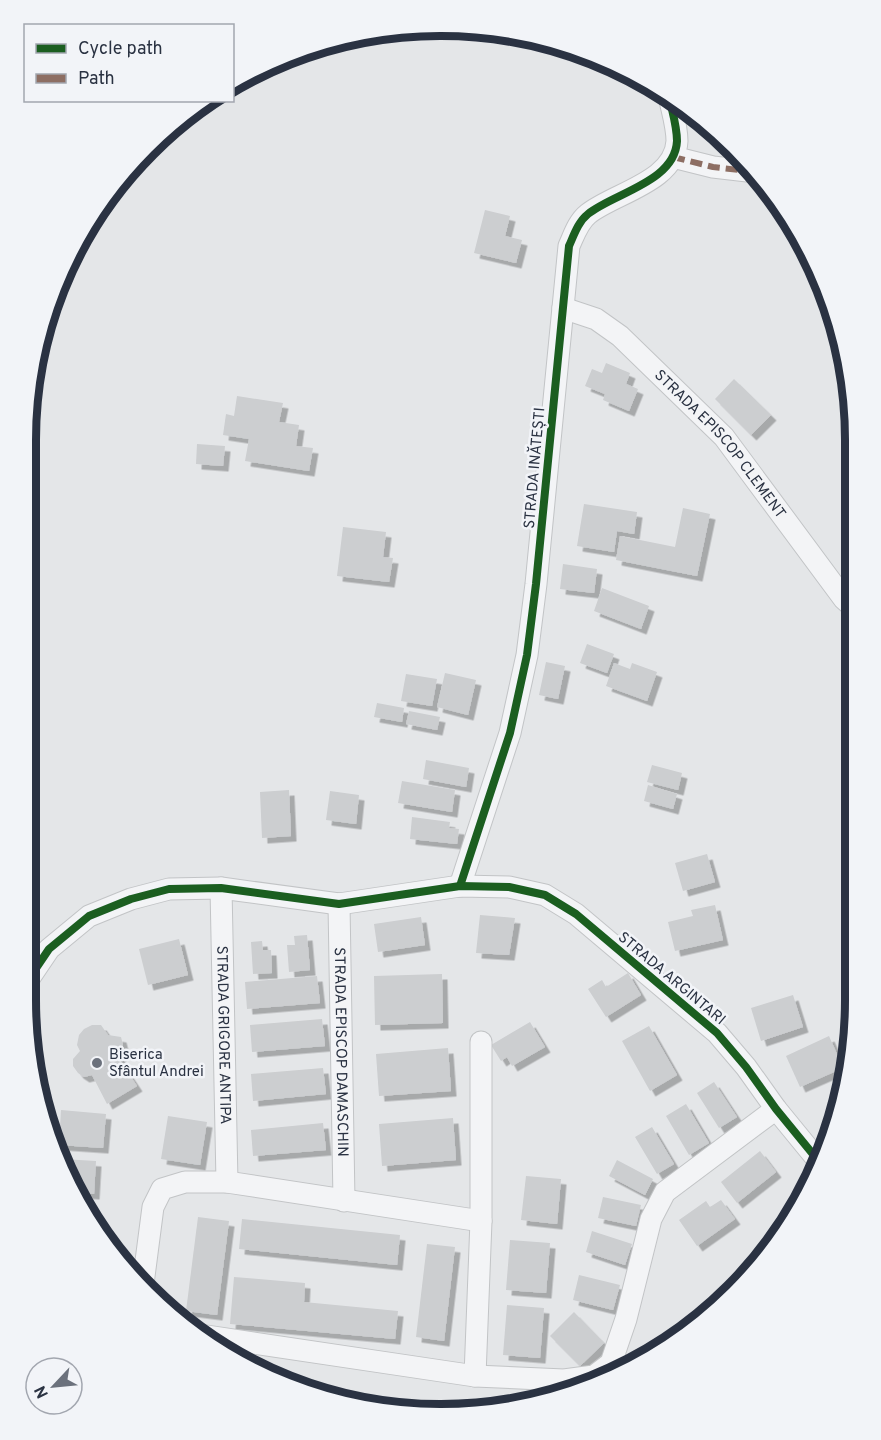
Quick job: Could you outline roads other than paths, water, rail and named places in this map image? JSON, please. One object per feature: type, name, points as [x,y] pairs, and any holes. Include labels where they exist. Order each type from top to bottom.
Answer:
[{"type":"street","points":[[672,109],[677,142],[673,157],[713,167],[742,170]]},
{"type":"street","name":"STRADA INĂTEȘTI","points":[[460,886],[510,733],[527,655],[569,246],[577,227],[587,214],[661,172],[673,157]]},
{"type":"street","name":"STRADA EPISCOP CLEMENT","points":[[562,308],[596,319],[620,336],[724,437],[845,599]]},
{"type":"street","name":"STRADA ARGINTARI","points":[[36,969],[50,949],[89,916],[131,899],[168,889],[221,888],[339,904],[460,886],[509,888],[545,895],[576,914],[717,1033],[814,1155]]},
{"type":"street","name":"STRADA GRIGORE ANTIPA","points":[[221,888],[227,1182]]},
{"type":"street","name":"STRADA EPISCOP DAMASCHIN","points":[[339,904],[344,1201]]},
{"type":"street","points":[[475,1376],[481,1221],[481,1041]]},
{"type":"street","points":[[602,1370],[611,1363],[626,1319],[651,1219],[665,1192],[776,1109]]},
{"type":"street","points":[[144,1275],[153,1208],[162,1189],[184,1182],[227,1182],[481,1221]]},
{"type":"street","points":[[219,1338],[475,1376],[564,1380],[585,1377]]},
{"type":"place","name":"Biserica Sfântul Andrei","points":[[97,1063]]}]
